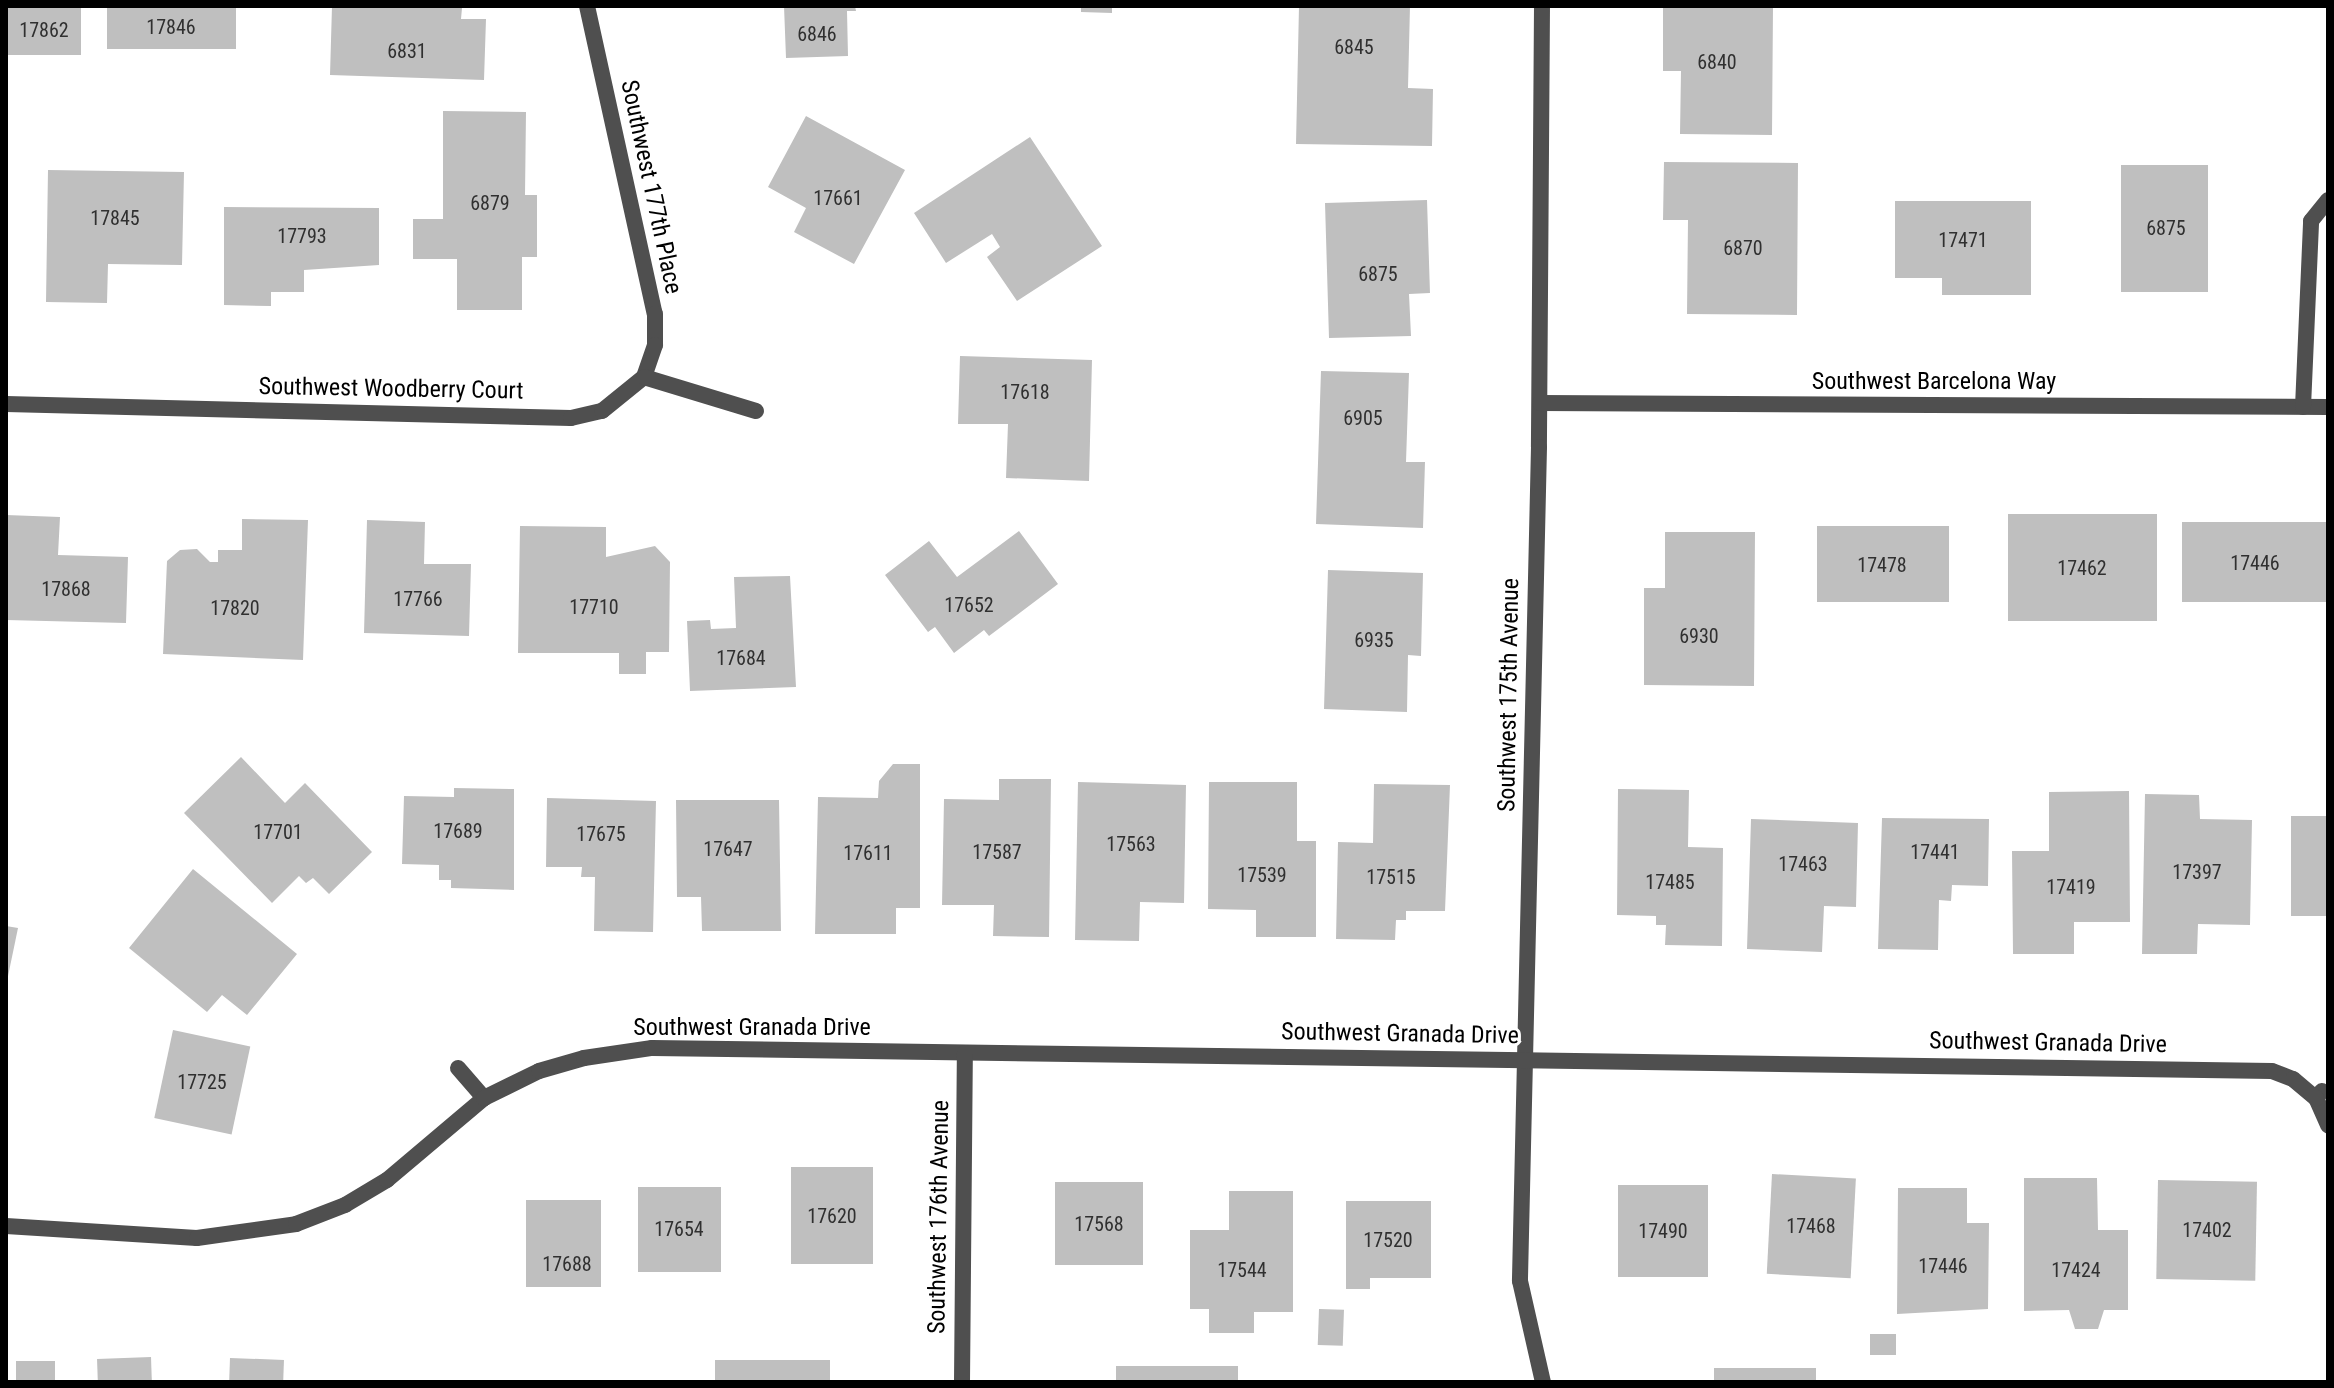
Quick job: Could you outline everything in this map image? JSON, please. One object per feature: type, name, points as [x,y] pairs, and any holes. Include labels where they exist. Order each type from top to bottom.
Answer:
[{"type":"street","name":"Southwest 177th Place","points":[[587,6],[655,314],[655,345],[644,377]]},
{"type":"street","name":"Southwest 175th Avenue","points":[[1542,6],[1540,403],[1520,1281],[1543,1382]]},
{"type":"street","points":[[2303,407],[2311,221],[2328,200]]},
{"type":"street","name":"Southwest Woodberry Court","points":[[6,404],[571,418],[602,411],[644,377]]},
{"type":"street","points":[[644,377],[756,411]]},
{"type":"street","name":"Southwest Barcelona Way","points":[[1540,403],[2328,407]]},
{"type":"street","name":"Southwest Granada Drive","points":[[6,1226],[197,1238],[296,1224],[345,1205],[387,1180],[484,1098],[539,1071],[652,1048],[2272,1071],[2320,1094],[2328,1125]]},
{"type":"street","name":"Southwest 176th Avenue","points":[[962,1382],[965,1053]]},
{"type":"street","points":[[458,1068],[484,1098]]},
{"type":"building","points":[[6,6],[81,6],[81,55],[6,55]]},
{"type":"building","points":[[107,6],[236,6],[236,49],[107,49]]},
{"type":"building","points":[[332,6],[444,6],[462,8],[461,19],[486,19],[484,80],[330,75]]},
{"type":"building","points":[[784,6],[855,6],[856,11],[847,11],[848,56],[786,58]]},
{"type":"building","points":[[1081,6],[1112,6],[1112,13],[1081,12]]},
{"type":"building","points":[[1299,6],[1410,6],[1408,88],[1433,89],[1432,146],[1296,144]]},
{"type":"building","points":[[1663,6],[1773,6],[1772,135],[1680,134],[1681,71],[1663,71]]},
{"type":"building","points":[[443,111],[526,112],[525,195],[537,195],[537,257],[522,257],[522,310],[457,310],[457,259],[413,259],[413,219],[443,219]]},
{"type":"building","points":[[806,116],[905,170],[854,264],[794,232],[806,208],[768,187]]},
{"type":"building","points":[[1030,137],[1102,246],[1017,301],[987,257],[1000,247],[992,234],[946,263],[914,213]]},
{"type":"building","points":[[1664,162],[1798,163],[1797,315],[1687,314],[1688,220],[1663,220]]},
{"type":"building","points":[[2121,165],[2208,165],[2208,292],[2121,292]]},
{"type":"building","points":[[48,170],[184,172],[182,265],[108,264],[107,303],[46,302]]},
{"type":"building","points":[[1427,200],[1430,293],[1409,294],[1411,336],[1329,338],[1325,203]]},
{"type":"building","points":[[1895,201],[2031,201],[2031,295],[1942,295],[1942,278],[1895,278]]},
{"type":"building","points":[[224,207],[379,208],[379,265],[304,270],[304,292],[271,292],[271,306],[224,305]]},
{"type":"building","points":[[960,356],[1092,360],[1089,481],[1006,478],[1008,424],[958,424]]},
{"type":"building","points":[[1321,371],[1409,373],[1406,462],[1425,462],[1423,528],[1316,524]]},
{"type":"building","points":[[2008,514],[2157,514],[2157,621],[2008,621]]},
{"type":"building","points":[[6,515],[60,517],[58,555],[128,557],[126,623],[6,620]]},
{"type":"building","points":[[242,519],[308,520],[303,660],[163,654],[167,561],[180,550],[197,549],[210,562],[218,562],[218,550],[242,550]]},
{"type":"building","points":[[367,520],[425,522],[424,564],[471,564],[469,636],[364,633]]},
{"type":"building","points":[[2182,522],[2328,522],[2328,602],[2182,602]]},
{"type":"building","points":[[520,526],[606,527],[606,557],[655,546],[670,562],[669,652],[646,652],[646,674],[619,674],[619,653],[518,653]]},
{"type":"building","points":[[1817,526],[1949,526],[1949,602],[1817,602]]},
{"type":"building","points":[[1019,531],[1058,584],[989,636],[984,630],[954,653],[935,627],[928,632],[885,575],[929,541],[957,577]]},
{"type":"building","points":[[1665,532],[1755,532],[1754,686],[1644,685],[1644,588],[1665,588]]},
{"type":"building","points":[[1328,570],[1423,573],[1421,656],[1408,655],[1407,712],[1324,709]]},
{"type":"building","points":[[790,576],[796,687],[690,691],[687,621],[710,620],[711,629],[736,628],[734,577]]},
{"type":"building","points":[[241,757],[285,803],[305,783],[372,852],[329,894],[313,878],[306,883],[299,876],[272,903],[184,813]]},
{"type":"building","points":[[893,764],[920,764],[920,908],[896,908],[896,934],[815,934],[818,797],[878,798],[879,781]]},
{"type":"building","points":[[999,779],[1051,779],[1049,937],[993,936],[994,905],[942,905],[944,799],[999,800]]},
{"type":"building","points":[[1078,782],[1186,785],[1184,903],[1140,902],[1139,941],[1075,940]]},
{"type":"building","points":[[1209,782],[1297,782],[1297,841],[1316,841],[1316,937],[1256,937],[1256,910],[1208,909]]},
{"type":"building","points":[[1374,784],[1450,785],[1445,911],[1406,911],[1406,920],[1396,920],[1395,940],[1336,939],[1338,842],[1373,843]]},
{"type":"building","points":[[454,788],[514,789],[514,890],[451,888],[451,880],[439,880],[439,865],[402,864],[404,796],[454,797]]},
{"type":"building","points":[[1618,789],[1689,790],[1688,847],[1723,848],[1722,946],[1665,945],[1666,925],[1656,925],[1656,916],[1617,915]]},
{"type":"building","points":[[2129,791],[2130,922],[2074,922],[2074,954],[2013,954],[2012,851],[2049,851],[2049,792]]},
{"type":"building","points":[[2145,794],[2199,795],[2200,819],[2252,820],[2250,925],[2198,924],[2197,954],[2142,954]]},
{"type":"building","points":[[547,798],[656,801],[653,932],[594,931],[595,877],[581,877],[582,867],[546,867]]},
{"type":"building","points":[[676,800],[779,800],[781,931],[702,931],[701,897],[677,897]]},
{"type":"building","points":[[2291,816],[2328,816],[2328,916],[2291,916]]},
{"type":"building","points":[[1882,818],[1989,819],[1988,886],[1952,885],[1951,901],[1939,900],[1938,950],[1878,949]]},
{"type":"building","points":[[1751,819],[1858,823],[1856,907],[1824,906],[1822,952],[1747,949]]},
{"type":"building","points":[[193,869],[297,954],[247,1015],[222,995],[207,1012],[129,948]]},
{"type":"building","points":[[6,926],[18,928],[7,981],[6,981]]},
{"type":"building","points":[[173,1030],[250,1046],[232,1134],[154,1118]]},
{"type":"building","points":[[791,1167],[873,1167],[873,1264],[791,1264]]},
{"type":"building","points":[[1772,1174],[1856,1178],[1851,1278],[1767,1274]]},
{"type":"building","points":[[2024,1178],[2097,1178],[2098,1230],[2128,1230],[2128,1310],[2104,1310],[2098,1329],[2075,1329],[2069,1310],[2024,1311]]},
{"type":"building","points":[[2158,1180],[2257,1182],[2255,1281],[2156,1279]]},
{"type":"building","points":[[1055,1182],[1143,1182],[1143,1265],[1055,1265]]},
{"type":"building","points":[[1618,1185],[1708,1185],[1708,1277],[1618,1277]]},
{"type":"building","points":[[638,1187],[721,1187],[721,1272],[638,1272]]},
{"type":"building","points":[[1898,1188],[1967,1188],[1967,1223],[1989,1223],[1988,1309],[1897,1314]]},
{"type":"building","points":[[1229,1191],[1293,1191],[1293,1312],[1254,1312],[1254,1333],[1209,1333],[1209,1309],[1190,1309],[1190,1230],[1229,1230]]},
{"type":"building","points":[[526,1200],[601,1200],[601,1287],[526,1287]]},
{"type":"building","points":[[1346,1201],[1431,1201],[1431,1278],[1370,1278],[1370,1289],[1346,1289]]},
{"type":"building","points":[[1319,1309],[1344,1310],[1343,1346],[1318,1345]]},
{"type":"building","points":[[1870,1334],[1896,1334],[1896,1355],[1870,1355]]},
{"type":"building","points":[[151,1357],[152,1382],[98,1382],[97,1359]]},
{"type":"building","points":[[230,1358],[284,1360],[283,1382],[229,1382]]},
{"type":"building","points":[[715,1360],[830,1360],[830,1382],[715,1382]]},
{"type":"building","points":[[16,1361],[55,1361],[55,1382],[16,1382]]},
{"type":"building","points":[[1116,1366],[1238,1366],[1238,1382],[1116,1382]]},
{"type":"building","points":[[1714,1368],[1816,1368],[1816,1382],[1714,1382]]}]
